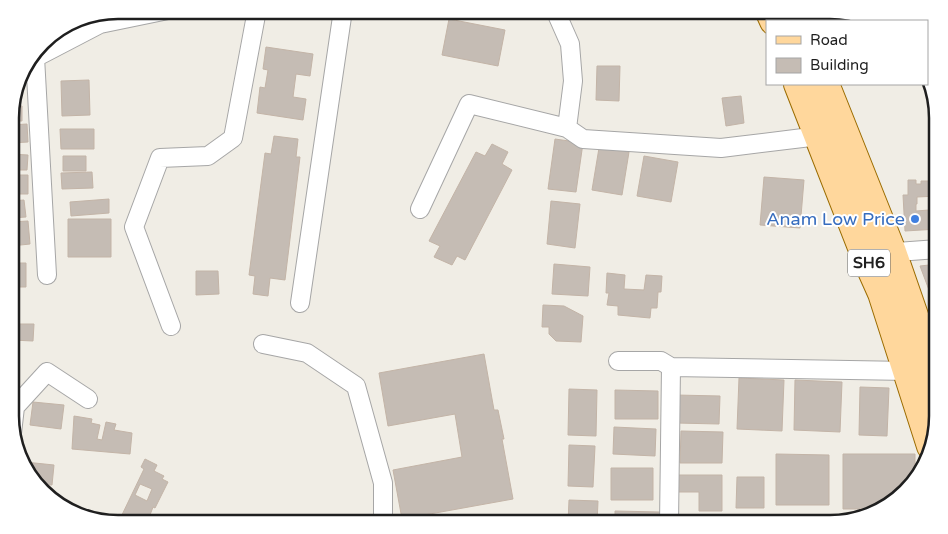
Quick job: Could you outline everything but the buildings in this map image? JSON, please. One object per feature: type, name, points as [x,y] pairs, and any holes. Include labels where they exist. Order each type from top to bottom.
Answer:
[{"type":"main road","name":"SH6","points":[[798,85],[882,293],[927,434]]},
{"type":"main road","points":[[825,85],[892,252],[929,359]]},
{"type":"street","points":[[43,54],[100,24],[124,19]]},
{"type":"street","points":[[171,326],[134,226],[160,158],[208,156],[233,138],[254,19]]},
{"type":"street","points":[[300,303],[342,19]]},
{"type":"street","points":[[559,19],[570,44],[573,81],[567,128]]},
{"type":"street","points":[[33,67],[47,275]]},
{"type":"street","points":[[420,209],[469,104],[567,128],[584,139],[721,148],[819,136]]},
{"type":"street","points":[[865,254],[929,250]]},
{"type":"street","points":[[263,344],[307,353],[356,386],[383,483],[383,515]]},
{"type":"street","points":[[618,361],[661,361],[671,367],[908,371]]},
{"type":"street","points":[[670,515],[671,367]]},
{"type":"street","points":[[19,403],[47,372],[88,399]]},
{"type":"place","name":"Anam Low Price","points":[[915,219]]}]
